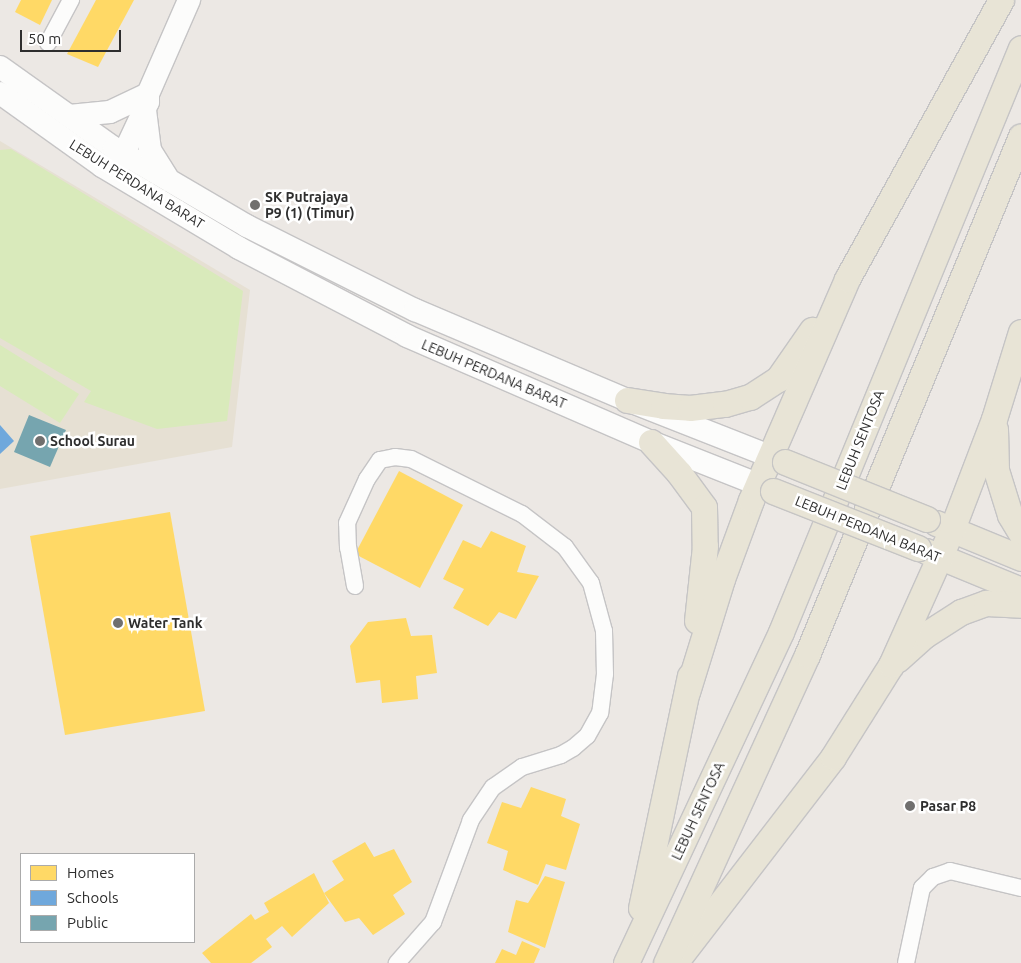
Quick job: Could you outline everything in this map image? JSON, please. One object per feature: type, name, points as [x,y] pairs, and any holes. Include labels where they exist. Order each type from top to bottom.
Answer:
[{"type":"main road","points":[[627,400],[690,408],[725,404],[750,397],[778,379],[847,279],[1001,0]]},
{"type":"main road","name":"LEBUH SENTOSA","points":[[629,958],[781,632],[1021,48]]},
{"type":"main road","points":[[666,963],[807,655],[1021,136]]},
{"type":"main road","points":[[629,958],[687,692],[722,579],[765,488],[847,279]]},
{"type":"main road","points":[[675,963],[833,757],[891,665],[929,553],[952,529],[994,419],[1021,332]]},
{"type":"main road","points":[[994,419],[996,470],[1010,515],[1021,533]]},
{"type":"main road","points":[[651,442],[679,473],[704,507],[705,546],[687,692]]},
{"type":"main road","name":"LEBUH PERDANA BARAT","points":[[777,459],[1021,558]]},
{"type":"main road","name":"LEBUH PERDANA BARAT","points":[[765,488],[1021,590]]},
{"type":"main road","points":[[891,665],[925,635],[961,612],[986,603],[1021,605]]},
{"type":"street","points":[[48,43],[71,0]]},
{"type":"street","points":[[113,160],[145,100],[189,0]]},
{"type":"street","name":"LEBUH PERDANA BARAT","points":[[0,67],[69,116],[113,160],[169,180],[247,226],[415,310],[627,400],[777,459]]},
{"type":"street","name":"LEBUH PERDANA BARAT","points":[[0,93],[113,160],[239,248],[407,336],[651,442],[765,488]]},
{"type":"street","points":[[69,116],[110,112],[145,100]]},
{"type":"street","points":[[145,100],[150,150],[169,180]]},
{"type":"street","points":[[355,586],[348,548],[347,523],[367,479],[380,460],[395,456],[410,459],[522,514],[565,547],[591,583],[604,631],[606,674],[600,712],[587,736],[573,748],[560,755],[522,767],[493,787],[472,820],[433,922],[397,963]]},
{"type":"street","points":[[906,963],[922,888],[934,877],[950,871],[1021,888]]},
{"type":"shaded area","points":[[0,141],[250,290],[232,447],[0,489]]},
{"type":"green space","points":[[11,149],[243,291],[227,421],[157,429],[84,402],[91,391],[0,338],[0,150]]},
{"type":"green space","points":[[0,345],[79,394],[60,423],[0,386]]},
{"type":"building: Homes","points":[[21,0],[52,0],[40,25],[15,12]]},
{"type":"building: Homes","points":[[96,0],[134,0],[98,67],[67,54]]},
{"type":"building: Homes","points":[[399,471],[463,505],[420,588],[355,554]]},
{"type":"building: Homes","name":"Water Tank","points":[[170,512],[205,711],[65,735],[30,536]]},
{"type":"building: Homes","points":[[491,531],[526,546],[517,572],[539,576],[516,619],[499,612],[488,626],[453,608],[464,589],[443,579],[463,540],[481,548]]},
{"type":"building: Homes","points":[[406,618],[411,636],[432,635],[437,673],[416,676],[418,699],[382,703],[380,680],[356,683],[350,646],[368,622]]},
{"type":"building: Homes","points":[[531,787],[566,799],[561,816],[580,824],[566,870],[546,864],[538,885],[503,870],[508,851],[487,843],[502,802],[521,808]]},
{"type":"building: Homes","points":[[365,842],[374,857],[394,849],[412,882],[393,895],[405,914],[373,935],[359,918],[345,922],[324,893],[344,880],[332,861]]},
{"type":"building: Homes","points":[[314,873],[329,903],[292,937],[282,926],[266,939],[272,947],[251,963],[211,963],[202,953],[251,914],[255,920],[269,912],[264,903]]},
{"type":"building: Homes","points":[[545,876],[565,882],[545,948],[508,932],[516,900],[528,903]]},
{"type":"building: Homes","points":[[522,941],[540,949],[534,963],[495,963],[502,949],[516,955]]},
{"type":"building: Schools","points":[[0,425],[14,441],[0,454]]},
{"type":"building: Public","name":"School Surau","points":[[29,415],[66,430],[50,467],[14,452]]},
{"type":"place","name":"SK Putrajaya P9 (1) (Timur)","points":[[255,205]]},
{"type":"place","name":"School Surau","points":[[40,441]]},
{"type":"place","name":"Water Tank","points":[[118,623]]},
{"type":"place","name":"Pasar P8","points":[[910,806]]}]
